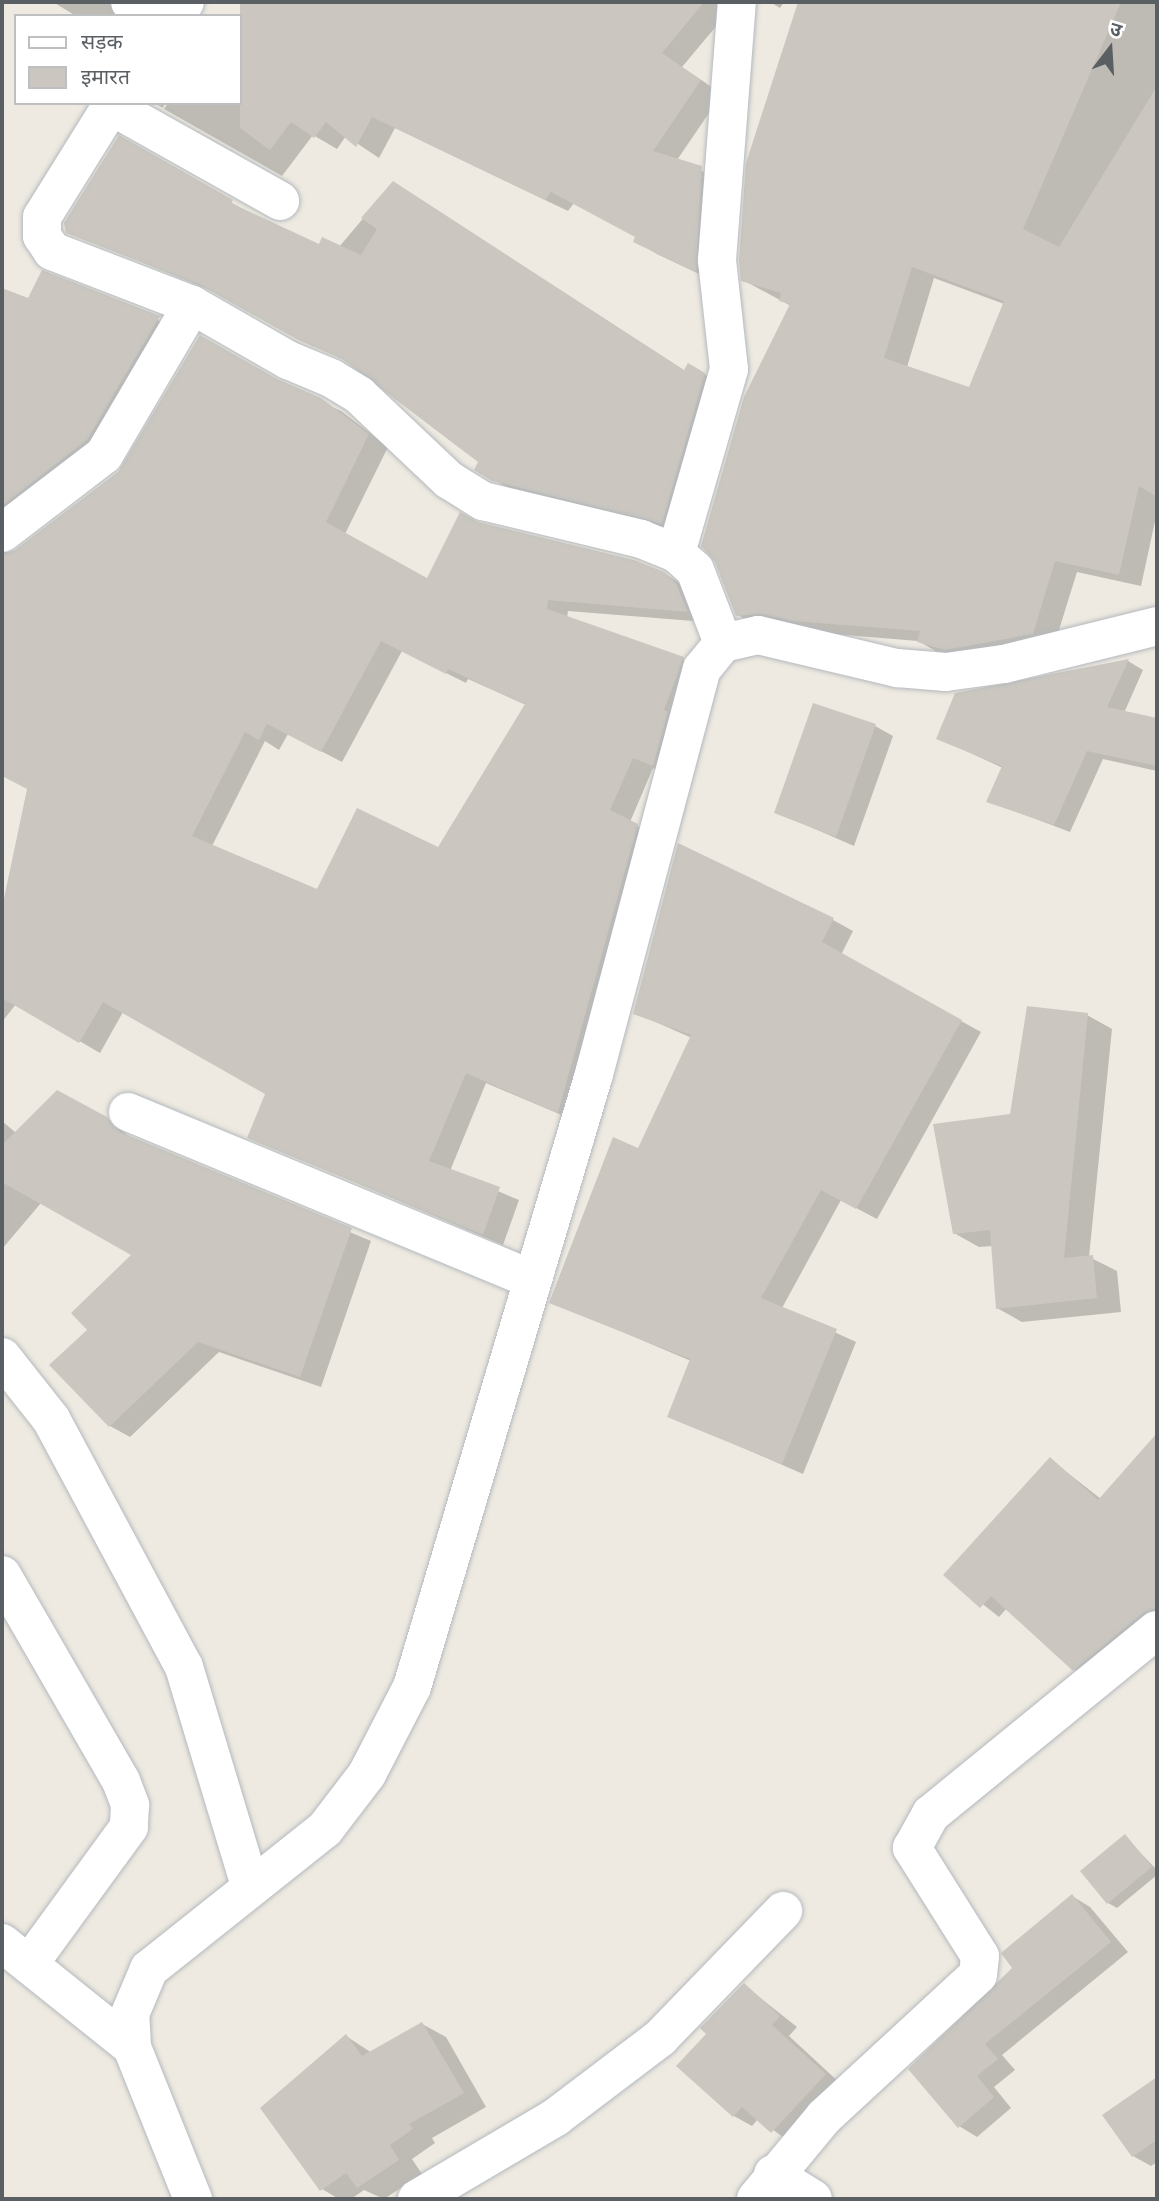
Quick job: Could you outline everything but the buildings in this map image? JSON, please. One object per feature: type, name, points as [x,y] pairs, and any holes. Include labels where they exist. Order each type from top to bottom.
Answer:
[{"type":"street","points":[[131,2],[152,14]]},
{"type":"street","points":[[171,14],[185,2]]},
{"type":"street","points":[[676,553],[729,369],[717,260],[737,2]]},
{"type":"street","points":[[280,201],[112,105],[42,216],[42,236],[52,251],[192,305],[359,395],[449,480],[483,501],[641,539],[676,553],[695,570],[723,643]]},
{"type":"street","points":[[2,533],[104,455],[192,305]]},
{"type":"street","points":[[193,2199],[132,2047],[130,2014],[149,1969],[250,1885],[326,1829],[367,1774],[412,1687],[594,1074],[702,670],[723,643],[758,635],[897,668],[946,672],[1004,664],[1157,626]]},
{"type":"street","points":[[128,1112],[533,1280]]},
{"type":"street","points":[[2,1357],[51,1419],[184,1667],[250,1885]]},
{"type":"street","points":[[2,1575],[121,1781],[130,1805],[129,1827],[15,1954],[132,2047]]},
{"type":"street","points":[[813,2199],[765,2187],[824,2117],[978,1975],[980,1956],[912,1848],[931,1814],[1157,1630]]},
{"type":"street","points":[[417,2199],[556,2117],[660,2039],[783,1911]]}]
